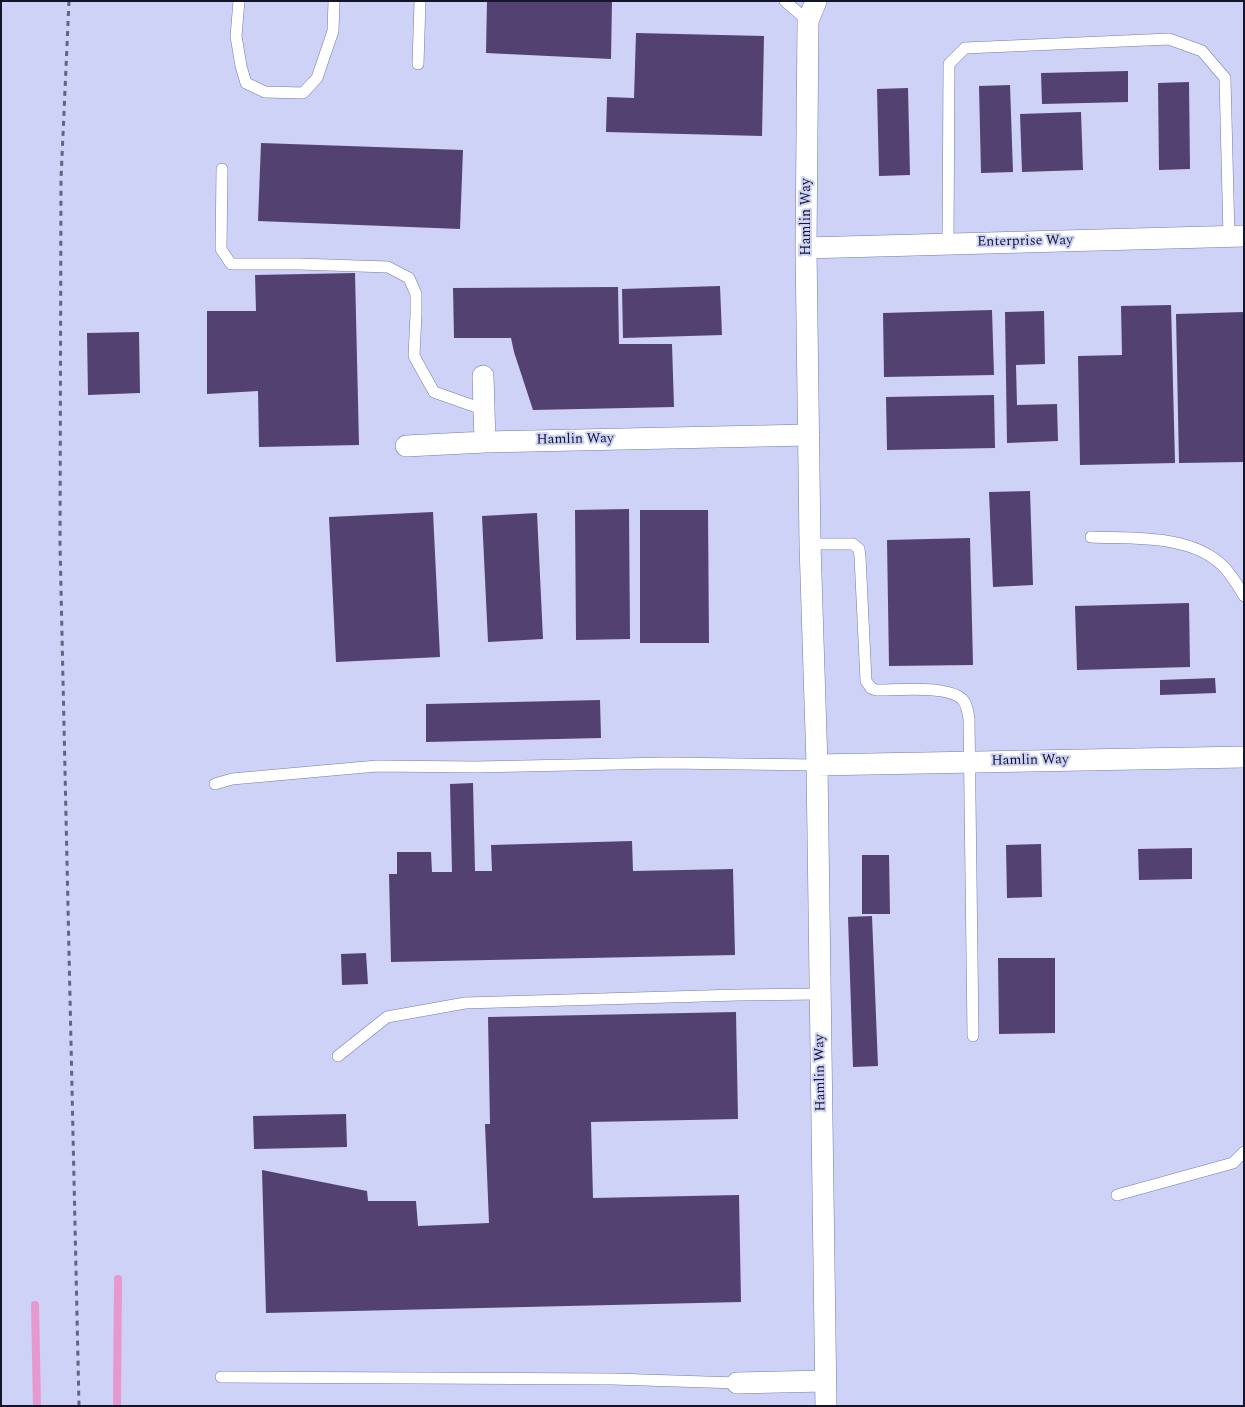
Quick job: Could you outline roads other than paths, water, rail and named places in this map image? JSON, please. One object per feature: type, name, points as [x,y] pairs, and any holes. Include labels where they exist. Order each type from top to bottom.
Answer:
[{"type":"street","name":"Hamlin Way","points":[[816,1],[808,21],[806,248],[810,544],[817,765],[819,994],[826,1406]]},
{"type":"street","name":"Enterprise Way","points":[[806,248],[1237,237]]},
{"type":"street","points":[[483,376],[485,442]]},
{"type":"street","name":"Hamlin Way","points":[[406,446],[485,442],[809,435]]},
{"type":"street","name":"Hamlin Way","points":[[817,765],[1244,757]]},
{"type":"street","points":[[736,1383],[825,1381]]},
{"type":"lane","points":[[239,1],[236,36],[241,66],[246,83],[264,92],[303,93],[317,78],[333,31],[334,1]]},
{"type":"lane","points":[[418,64],[420,1]]},
{"type":"lane","points":[[785,1],[808,21]]},
{"type":"lane","points":[[948,244],[948,64],[965,48],[1169,39],[1202,51],[1225,78],[1237,237]]},
{"type":"lane","points":[[222,169],[221,249],[231,264],[299,264],[388,268],[409,278],[416,294],[414,356],[434,392],[485,410]]},
{"type":"lane","points":[[1091,537],[1160,540],[1184,545],[1206,554],[1222,565],[1234,579],[1244,596]]},
{"type":"lane","points":[[810,544],[853,544],[859,549],[866,681],[872,688],[876,690],[937,690],[953,692],[963,699],[967,707],[969,719],[972,837],[973,1036]]},
{"type":"lane","points":[[215,784],[232,779],[377,766],[476,767],[666,763],[817,765]]},
{"type":"lane","points":[[338,1056],[387,1017],[465,1003],[819,994]]},
{"type":"lane","points":[[1117,1195],[1233,1163],[1244,1152]]},
{"type":"lane","points":[[221,1377],[605,1379],[736,1383]]},
{"type":"waterway","points":[[117,1406],[118,1279]]},
{"type":"waterway","points":[[35,1305],[37,1406]]},
{"type":"railway","points":[[69,1],[61,179],[60,544],[79,1406]]}]
